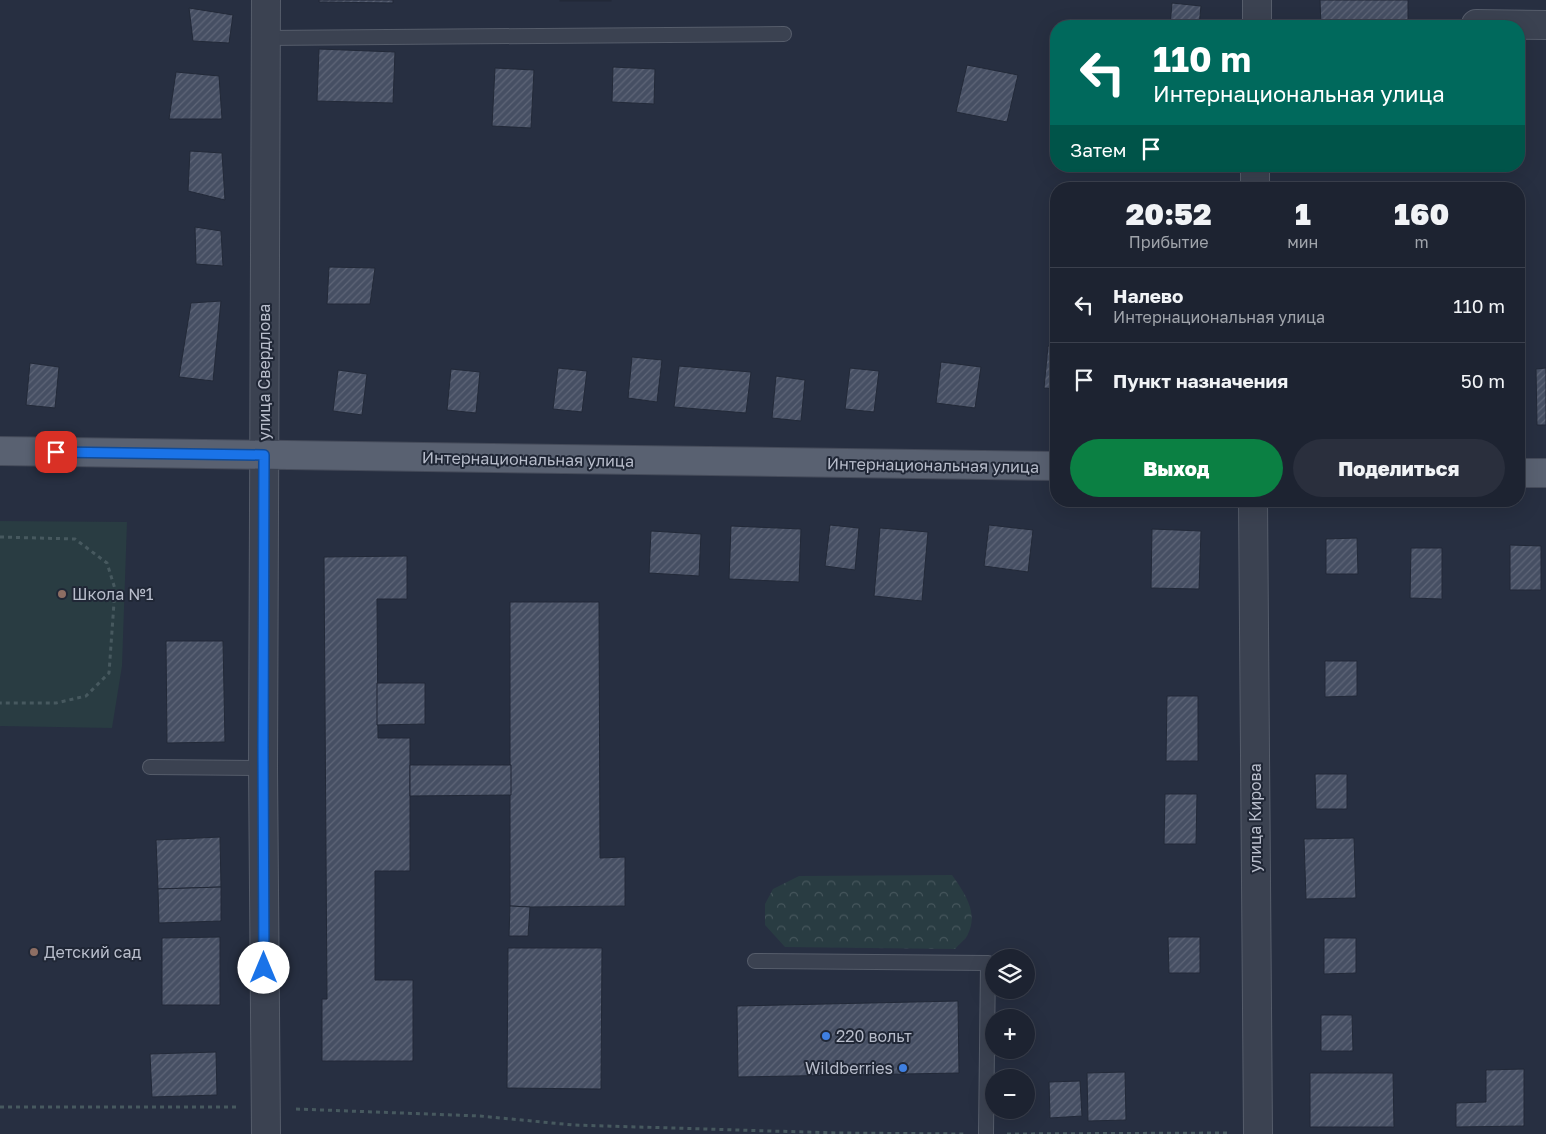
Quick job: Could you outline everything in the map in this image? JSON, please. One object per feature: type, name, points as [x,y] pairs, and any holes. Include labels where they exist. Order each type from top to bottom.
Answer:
[{"type":"main road","name":"Интернациональная улица","points":[[0,451],[1050,466]]},
{"type":"main road","points":[[1525,472],[1546,473]]},
{"type":"street","name":"улица Свердлова","points":[[265,1121],[263,768],[266,0]]},
{"type":"street","points":[[1257,0],[1257,20]]},
{"type":"street","points":[[1525,25],[1546,25]]},
{"type":"street","name":"улица Кирова","points":[[1253,507],[1258,1133]]},
{"type":"lane","points":[[266,38],[784,34]]},
{"type":"lane","points":[[150,767],[263,768]]},
{"type":"lane","points":[[755,961],[988,963],[986,1134]]},
{"type":"path","points":[[0,537],[74,539],[107,564],[115,589],[109,674],[86,696],[56,703],[0,703]]},
{"type":"path","points":[[0,1107],[265,1121],[480,1116],[573,1125],[837,1133],[1258,1133]]},
{"type":"green space","name":"Школа №1","points":[[0,521],[127,522],[122,666],[112,728],[0,726]]},
{"type":"green space","points":[[952,875],[969,903],[972,918],[967,936],[955,949],[785,947],[765,925],[765,904],[773,889],[799,876]]},
{"type":"building","points":[[319,0],[393,0],[393,3],[319,2]]},
{"type":"building","points":[[611,0],[611,1],[560,1]]},
{"type":"building","points":[[1320,0],[1408,0],[1408,20],[1321,20]]},
{"type":"building","points":[[1172,3],[1201,6],[1200,20],[1171,20]]},
{"type":"building","points":[[189,8],[233,15],[229,43],[193,41]]},
{"type":"building","points":[[319,49],[395,52],[393,103],[317,101]]},
{"type":"building","points":[[967,65],[1018,75],[1007,122],[956,112]]},
{"type":"building","points":[[613,67],[655,69],[654,104],[612,102]]},
{"type":"building","points":[[495,68],[534,70],[531,128],[492,126]]},
{"type":"building","points":[[176,72],[219,76],[222,119],[169,119]]},
{"type":"building","points":[[190,151],[222,153],[225,200],[188,191]]},
{"type":"building","points":[[195,227],[221,231],[223,266],[196,264]]},
{"type":"building","points":[[329,267],[375,268],[370,304],[327,304]]},
{"type":"building","points":[[221,301],[213,381],[179,377],[191,303]]},
{"type":"building","points":[[1048,346],[1050,346],[1050,388],[1044,388]]},
{"type":"building","points":[[632,357],[662,360],[657,402],[628,398]]},
{"type":"building","points":[[941,362],[981,367],[975,408],[936,403]]},
{"type":"building","points":[[30,363],[59,367],[55,408],[26,405]]},
{"type":"building","points":[[679,366],[751,372],[746,413],[674,407]]},
{"type":"building","points":[[558,368],[587,371],[582,412],[553,409]]},
{"type":"building","points":[[850,368],[879,371],[874,412],[845,409]]},
{"type":"building","points":[[1546,368],[1546,425],[1537,425],[1536,369]]},
{"type":"building","points":[[451,369],[480,372],[476,413],[447,410]]},
{"type":"building","points":[[338,370],[367,374],[362,415],[333,411]]},
{"type":"building","points":[[776,376],[805,380],[801,421],[772,418]]},
{"type":"building","points":[[830,525],[859,528],[855,570],[825,566]]},
{"type":"building","points":[[989,525],[1033,530],[1028,572],[984,566]]},
{"type":"building","points":[[731,526],[801,529],[799,582],[729,579]]},
{"type":"building","points":[[880,528],[928,532],[922,601],[874,596]]},
{"type":"building","points":[[1152,529],[1201,531],[1199,589],[1151,588]]},
{"type":"building","points":[[651,531],[701,534],[699,576],[649,573]]},
{"type":"building","points":[[1357,538],[1358,574],[1326,574],[1326,539]]},
{"type":"building","points":[[1510,545],[1541,546],[1541,590],[1510,590]]},
{"type":"building","points":[[1411,548],[1442,548],[1442,599],[1410,598]]},
{"type":"building","points":[[407,556],[407,599],[377,599],[378,738],[410,738],[410,871],[375,871],[375,980],[413,980],[413,1061],[322,1061],[322,999],[327,999],[324,557]]},
{"type":"building","points":[[510,602],[599,602],[600,858],[625,857],[625,906],[510,906]]},
{"type":"building","points":[[166,641],[223,641],[225,742],[167,743]]},
{"type":"building","points":[[1325,661],[1357,661],[1357,696],[1325,697]]},
{"type":"building","points":[[377,683],[425,683],[425,724],[377,725]]},
{"type":"building","points":[[1167,696],[1198,696],[1198,761],[1166,761]]},
{"type":"building","points":[[410,765],[511,765],[511,795],[410,796]]},
{"type":"building","points":[[1315,774],[1347,774],[1347,809],[1316,809]]},
{"type":"building","points":[[1165,794],[1197,794],[1196,844],[1164,844]]},
{"type":"building","points":[[220,837],[221,887],[158,889],[156,840]]},
{"type":"building","points":[[1354,838],[1356,898],[1306,899],[1304,839]]},
{"type":"building","points":[[221,887],[221,921],[159,923],[158,889]]},
{"type":"building","points":[[510,906],[530,907],[528,936],[509,936]]},
{"type":"building","points":[[220,937],[220,1005],[162,1005],[162,938]]},
{"type":"building","points":[[1168,937],[1200,937],[1200,973],[1169,973]]},
{"type":"building","points":[[1324,938],[1356,938],[1356,973],[1324,974]]},
{"type":"building","points":[[508,948],[602,948],[601,1089],[507,1088]]},
{"type":"building","points":[[958,1001],[959,1073],[738,1077],[737,1006]]},
{"type":"building","points":[[1321,1015],[1352,1015],[1353,1051],[1321,1051]]},
{"type":"building","points":[[216,1052],[217,1095],[152,1097],[150,1054]]},
{"type":"building","points":[[1524,1069],[1524,1126],[1456,1127],[1456,1103],[1486,1102],[1486,1070]]},
{"type":"building","points":[[1125,1072],[1126,1120],[1088,1121],[1087,1073]]},
{"type":"building","points":[[1310,1073],[1393,1073],[1394,1127],[1310,1127]]},
{"type":"building","points":[[1080,1081],[1082,1116],[1050,1118],[1049,1082]]},
{"type":"place","name":"Школа №1","points":[[62,594]]},
{"type":"place","name":"Детский сад","points":[[34,952]]},
{"type":"place","name":"220 вольт","points":[[826,1036]]},
{"type":"place","name":"Wildberries","points":[[903,1068]]},
{"type":"route","points":[[56,452],[264,455],[264,968]]}]
